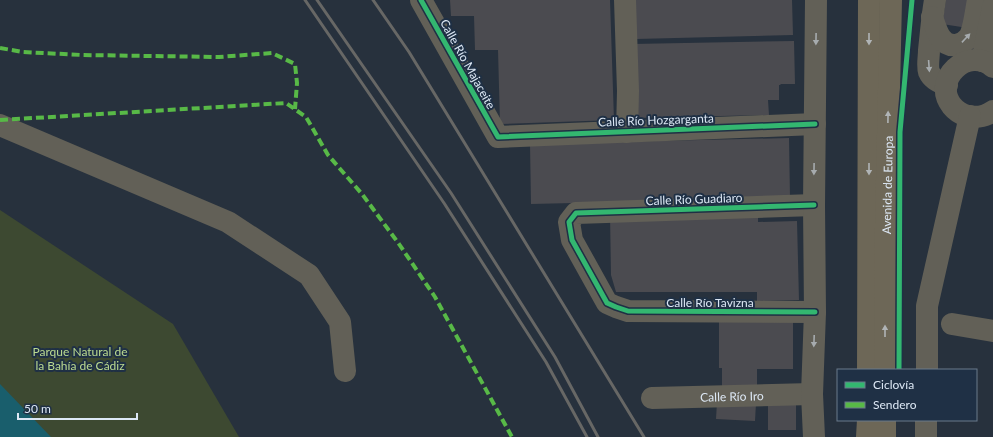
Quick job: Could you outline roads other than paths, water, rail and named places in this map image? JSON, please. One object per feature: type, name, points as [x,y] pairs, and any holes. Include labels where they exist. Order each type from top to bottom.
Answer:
[{"type":"main road","name":"Avenida de Europa","points":[[868,369],[869,0]]},
{"type":"main road","name":"Avenida de Europa","points":[[885,369],[886,225],[891,0]]},
{"type":"main road","points":[[868,421],[868,437]]},
{"type":"main road","points":[[884,437],[885,421]]},
{"type":"street","name":"Calle Río Majaceite","points":[[421,0],[498,137]]},
{"type":"street","points":[[625,0],[628,91],[627,132]]},
{"type":"street","points":[[814,437],[812,394],[815,312],[814,205],[816,0]]},
{"type":"street","points":[[934,8],[937,32],[944,42],[953,45],[961,44],[969,36],[973,27],[978,0]]},
{"type":"street","points":[[993,7],[988,64],[974,60],[958,66],[952,71],[947,85],[947,95],[950,103],[955,110],[962,115],[977,118],[993,111]]},
{"type":"street","points":[[934,8],[929,71],[932,77],[940,83],[947,85]]},
{"type":"street","points":[[926,369],[927,306],[970,116]]},
{"type":"street","name":"Calle Río Hozgarganta","points":[[498,137],[815,124]]},
{"type":"street","points":[[0,125],[228,222],[309,275],[340,322],[345,371]]},
{"type":"street","name":"Calle Río Guadiaro","points":[[607,303],[572,240],[569,222],[576,213],[814,205]]},
{"type":"street","name":"Calle Río Tavizna","points":[[607,303],[628,311],[815,312]]},
{"type":"street","points":[[952,324],[993,331]]},
{"type":"street","name":"Calle Río Iro","points":[[652,398],[812,394]]},
{"type":"street","points":[[926,421],[926,437]]},
{"type":"water","points":[[0,384],[51,437],[0,437]]},
{"type":"railway","points":[[305,0],[444,203],[546,362],[587,437]]},
{"type":"railway","points":[[317,0],[451,193],[555,357],[598,437]]},
{"type":"railway","points":[[373,0],[409,52],[644,437]]},
{"type":"park label","name":"Parque Natural de la Bahía de Cádiz","points":[[80,358]]}]
